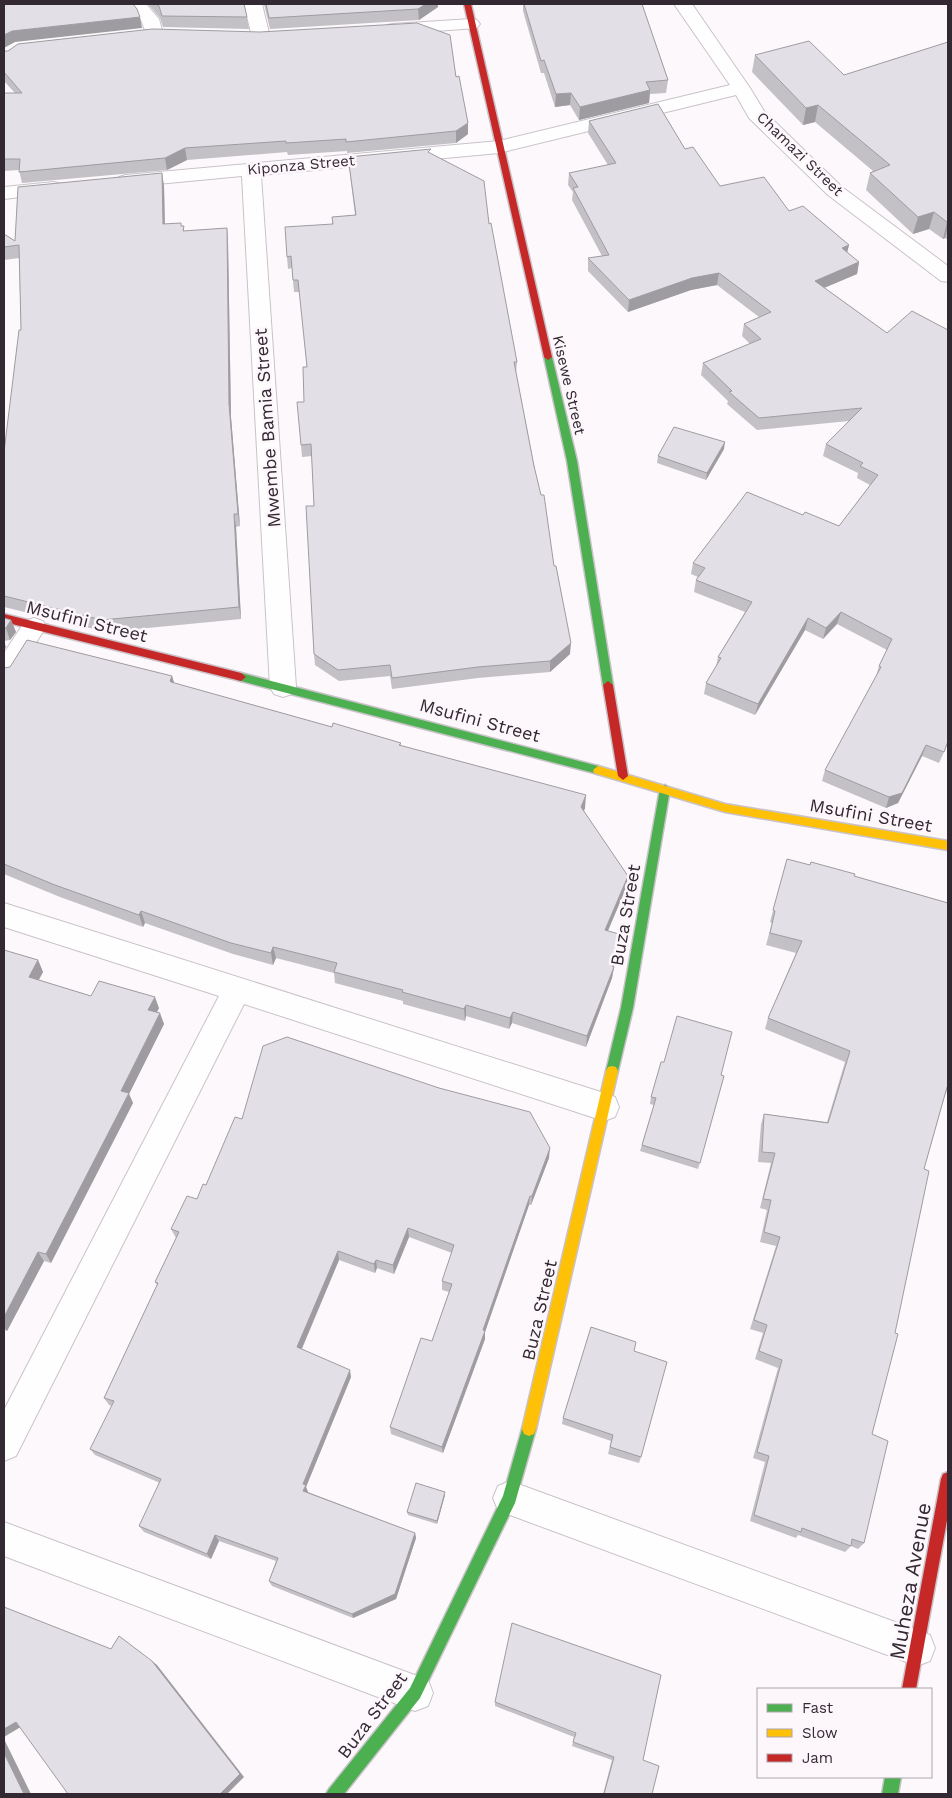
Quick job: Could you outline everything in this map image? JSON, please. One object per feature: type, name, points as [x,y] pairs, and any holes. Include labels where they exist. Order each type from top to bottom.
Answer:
[{"type":"street","points":[[137,4],[150,19],[154,34]]},
{"type":"street","points":[[253,4],[261,37]]},
{"type":"street","name":"Kisewe Street","points":[[467,4],[572,461],[623,776]]},
{"type":"street","name":"Chamazi Street","points":[[683,4],[741,88],[756,114],[835,191],[948,276]]},
{"type":"street","points":[[376,30],[471,24]]},
{"type":"street","points":[[136,36],[154,34],[173,35]]},
{"type":"street","points":[[241,37],[280,36]]},
{"type":"street","name":"Kiponza Street","points":[[112,183],[499,147],[741,88]]},
{"type":"street","name":"Mwembe Bamia Street","points":[[251,170],[283,687]]},
{"type":"street","points":[[4,193],[73,186]]},
{"type":"street","name":"Msufini Street","points":[[4,618],[34,627],[283,687],[623,776],[725,808],[948,846]]},
{"type":"street","points":[[4,672],[34,627]]},
{"type":"street","name":"Buza Street","points":[[334,1794],[415,1693],[510,1498],[531,1420],[627,1008],[665,789]]},
{"type":"street","points":[[4,915],[604,1107]]},
{"type":"street","points":[[4,1444],[237,989]]},
{"type":"street","name":"Muheza Avenue","points":[[910,1688],[948,1479]]},
{"type":"street","points":[[510,1498],[917,1648]]},
{"type":"street","points":[[4,1539],[415,1693]]},
{"type":"street","points":[[890,1794],[893,1778]]},
{"type":"building","points":[[4,4],[133,4],[140,17],[12,31],[4,35]]},
{"type":"building","points":[[156,4],[244,4],[247,17],[162,16],[159,6]]},
{"type":"building","points":[[266,4],[426,4],[418,9],[269,18]]},
{"type":"building","points":[[524,4],[642,4],[668,80],[646,82],[650,90],[580,107],[571,93],[556,94],[544,60],[541,61]]},
{"type":"building","points":[[417,23],[450,35],[456,77],[459,76],[468,123],[456,131],[346,142],[346,139],[286,143],[286,141],[185,148],[165,158],[19,172],[20,159],[4,159],[4,93],[22,93],[4,72],[4,51],[8,51],[18,44],[152,29],[260,32]]},
{"type":"building","points":[[809,41],[844,75],[948,42],[948,222],[934,212],[918,217],[870,173],[890,165],[818,105],[806,108],[755,55]]},
{"type":"building","points":[[658,104],[685,149],[693,147],[720,186],[764,177],[789,211],[803,206],[849,245],[842,248],[859,262],[815,281],[887,333],[912,311],[948,330],[948,741],[944,752],[926,745],[902,793],[889,797],[825,770],[881,667],[879,666],[892,639],[841,612],[826,628],[808,618],[758,704],[706,683],[721,658],[718,657],[752,602],[696,580],[705,568],[693,563],[747,492],[803,515],[805,512],[839,526],[878,475],[860,466],[863,463],[826,444],[862,408],[759,418],[729,392],[732,391],[703,363],[761,339],[744,324],[771,312],[719,273],[692,278],[629,300],[588,258],[609,255],[573,188],[578,187],[569,173],[616,163],[589,121]]},
{"type":"building","points":[[431,149],[428,152],[484,181],[489,224],[491,223],[517,362],[514,362],[534,466],[541,495],[544,495],[554,566],[556,566],[571,643],[550,661],[478,667],[392,678],[390,665],[338,670],[314,654],[306,506],[314,506],[311,444],[301,445],[297,402],[304,402],[303,367],[307,367],[298,280],[293,280],[291,256],[287,257],[285,227],[333,224],[332,217],[356,215],[348,157]]},
{"type":"building","points":[[162,173],[163,224],[181,223],[181,226],[184,226],[183,231],[227,228],[229,404],[238,514],[234,514],[239,607],[102,620],[4,596],[4,452],[19,330],[21,330],[19,245],[4,247],[4,234],[15,241],[18,187]]},
{"type":"building","points":[[674,427],[725,442],[707,473],[658,456]]},
{"type":"building","points":[[4,618],[11,620],[4,629]]},
{"type":"building","points":[[27,640],[172,676],[171,682],[332,727],[333,723],[401,743],[399,745],[586,795],[581,807],[628,876],[605,930],[622,935],[612,966],[614,967],[587,1036],[513,1012],[510,1018],[466,1005],[464,1009],[402,992],[403,990],[334,972],[337,963],[273,947],[271,953],[231,943],[141,911],[139,915],[55,885],[4,864],[4,668],[10,667]]},
{"type":"building","points":[[787,859],[810,865],[811,862],[855,874],[854,876],[948,903],[948,1087],[924,1169],[929,1171],[895,1333],[898,1334],[872,1434],[888,1441],[864,1543],[852,1539],[851,1546],[802,1528],[801,1532],[754,1515],[769,1456],[757,1452],[782,1360],[759,1351],[767,1325],[754,1320],[780,1237],[764,1232],[771,1200],[763,1199],[775,1153],[762,1152],[764,1114],[828,1123],[850,1051],[768,1018],[802,941],[770,933],[775,911],[773,910]]},
{"type":"building","points":[[4,950],[38,960],[29,977],[91,996],[99,981],[155,997],[148,1010],[160,1013],[121,1091],[129,1093],[46,1254],[38,1252],[4,1317]]},
{"type":"building","points":[[677,1016],[732,1032],[721,1075],[724,1076],[700,1163],[642,1145],[656,1098],[651,1097],[661,1062],[664,1062]]},
{"type":"building","points":[[287,1037],[439,1088],[530,1112],[550,1148],[532,1196],[530,1196],[483,1330],[485,1331],[442,1447],[390,1427],[421,1338],[432,1341],[452,1284],[442,1281],[454,1245],[408,1228],[393,1265],[376,1260],[374,1264],[338,1251],[297,1347],[350,1370],[303,1484],[306,1485],[303,1491],[415,1533],[395,1594],[352,1614],[269,1581],[278,1558],[215,1535],[207,1554],[139,1526],[161,1479],[90,1449],[114,1401],[104,1398],[158,1283],[155,1282],[179,1232],[171,1229],[187,1196],[197,1199],[203,1184],[206,1185],[235,1117],[242,1119],[263,1046]]},
{"type":"building","points":[[591,1327],[636,1342],[634,1351],[667,1362],[641,1457],[610,1447],[613,1435],[563,1418]]},
{"type":"building","points":[[416,1483],[445,1492],[437,1521],[407,1512]]},
{"type":"building","points":[[4,1607],[111,1649],[119,1636],[152,1661],[240,1774],[220,1794],[68,1794],[16,1722],[4,1729]]},
{"type":"building","points":[[512,1623],[661,1675],[643,1760],[659,1766],[652,1794],[604,1794],[614,1757],[573,1742],[576,1733],[495,1702]]},
{"type":"building","points":[[4,1753],[24,1794],[4,1794]]},
{"type":"traffic: fast","points":[[548,357],[572,461],[608,685]]},
{"type":"traffic: fast","points":[[241,677],[598,770]]},
{"type":"traffic: fast","points":[[612,1071],[627,1008],[665,789]]},
{"type":"traffic: fast","points":[[334,1794],[415,1693],[510,1498],[529,1429]]},
{"type":"traffic: fast","points":[[890,1794],[893,1778]]},
{"type":"traffic: slow","points":[[598,770],[725,808],[948,846]]},
{"type":"traffic: slow","points":[[529,1429],[612,1071]]},
{"type":"traffic: jam","points":[[467,4],[548,357]]},
{"type":"traffic: jam","points":[[4,618],[241,677]]},
{"type":"traffic: jam","points":[[608,685],[623,776]]},
{"type":"traffic: jam","points":[[909,1688],[948,1479]]}]
